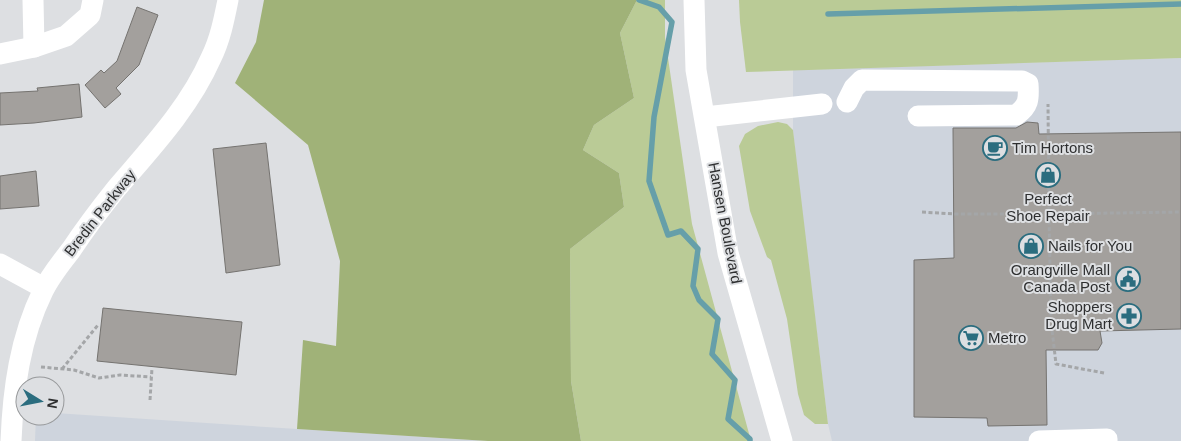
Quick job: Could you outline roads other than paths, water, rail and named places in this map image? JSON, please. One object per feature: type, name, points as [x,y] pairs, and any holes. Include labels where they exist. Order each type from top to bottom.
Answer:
[{"type":"street","points":[[33,0],[34,47]]},
{"type":"street","points":[[0,54],[34,47],[66,36],[90,14],[93,0]]},
{"type":"street","name":"Bredin Parkway","points":[[11,441],[14,399],[22,346],[32,314],[44,288],[89,223],[177,115],[200,80],[212,58],[228,0]]},
{"type":"street","name":"Hansen Boulevard","points":[[694,0],[696,70],[728,253],[782,441]]},
{"type":"street","points":[[847,102],[854,88],[862,80],[1022,81],[1028,84],[1029,96],[1025,109],[1016,115],[918,116]]},
{"type":"street","points":[[705,117],[822,104]]},
{"type":"street","points":[[0,264],[44,288]]},
{"type":"street","points":[[1040,441],[1107,439],[1107,441]]},
{"type":"waterway","points":[[639,0],[659,7],[672,22],[654,117],[649,181],[668,235],[681,231],[698,249],[693,286],[699,300],[718,319],[712,354],[735,380],[728,419],[750,441]]},
{"type":"waterway","points":[[828,14],[1181,4]]},
{"type":"place","name":"Tim Hortons","points":[[995,148]]},
{"type":"place","name":"Perfect Shoe Repair","points":[[1048,175]]},
{"type":"place","name":"Nails for You","points":[[1031,246]]},
{"type":"place","name":"Orangville Mall Canada Post","points":[[1128,279]]},
{"type":"place","name":"Shoppers Drug Mart","points":[[1129,316]]},
{"type":"place","name":"Metro","points":[[971,338]]}]
